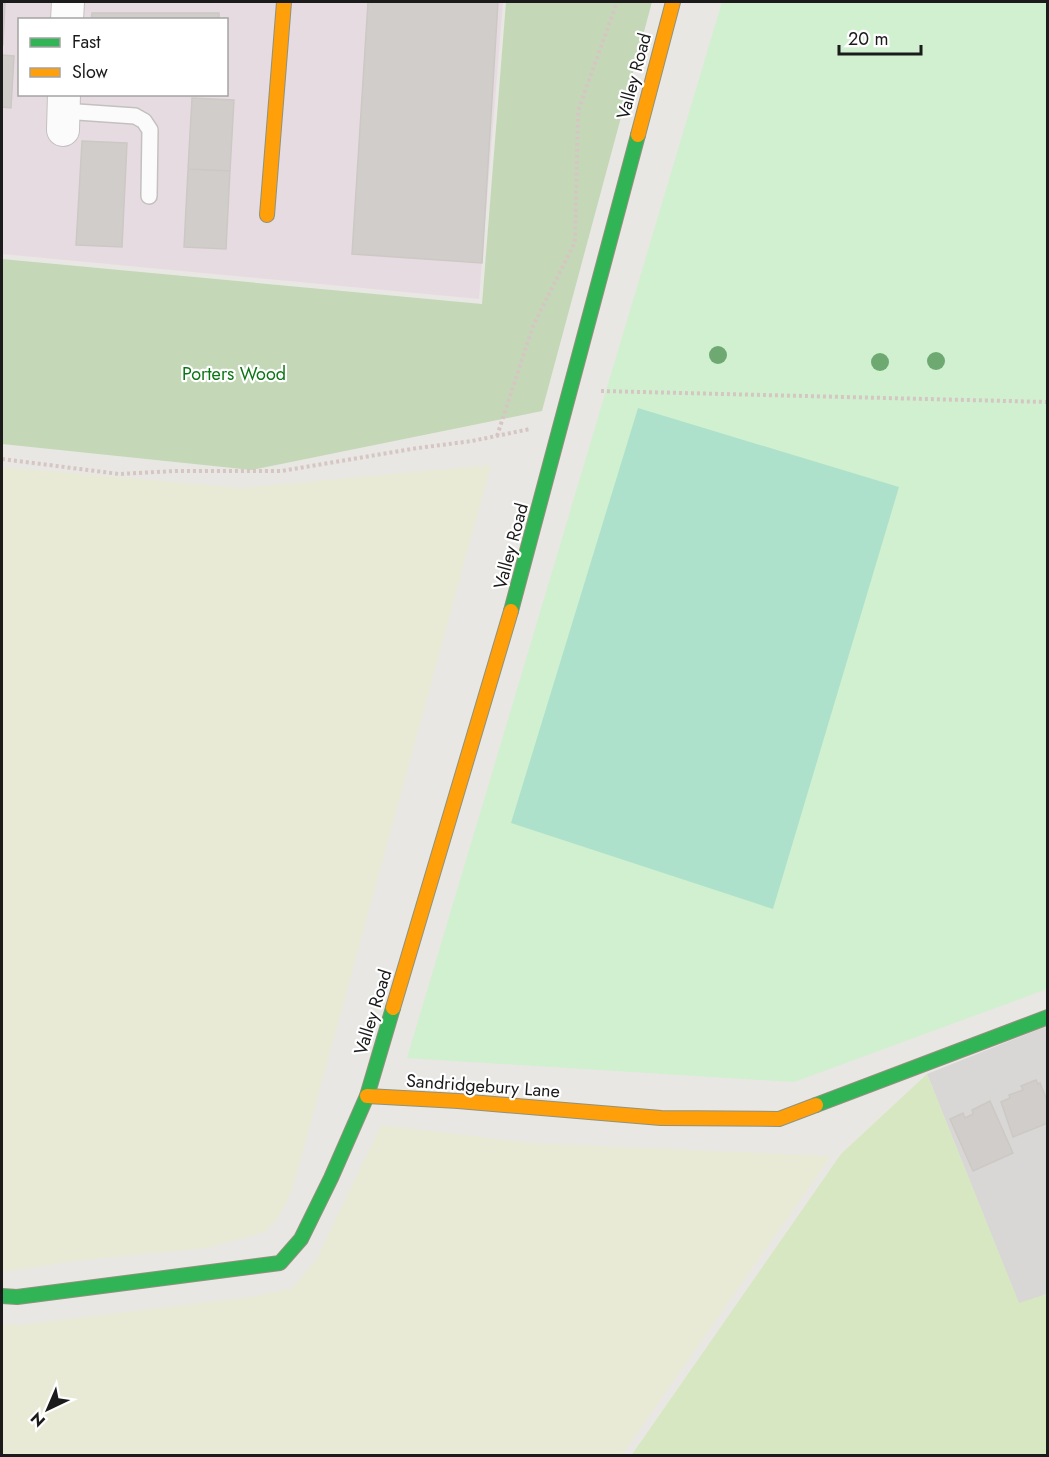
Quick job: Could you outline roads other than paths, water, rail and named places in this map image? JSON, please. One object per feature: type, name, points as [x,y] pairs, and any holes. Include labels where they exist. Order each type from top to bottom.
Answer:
[{"type":"street","points":[[68,2],[68,18]]},
{"type":"street","points":[[267,215],[285,2]]},
{"type":"street","name":"Valley Road","points":[[367,1096],[523,572],[673,2]]},
{"type":"street","name":"Sandridgebury Lane","points":[[367,1096],[458,1101],[661,1118],[779,1119],[1047,1017]]},
{"type":"street","points":[[2,1296],[17,1297],[280,1263],[301,1239],[367,1096]]},
{"type":"lane","points":[[63,112],[135,116],[144,121],[150,130],[148,196]]},
{"type":"park label","name":"Porters Wood","points":[[234,374]]}]
